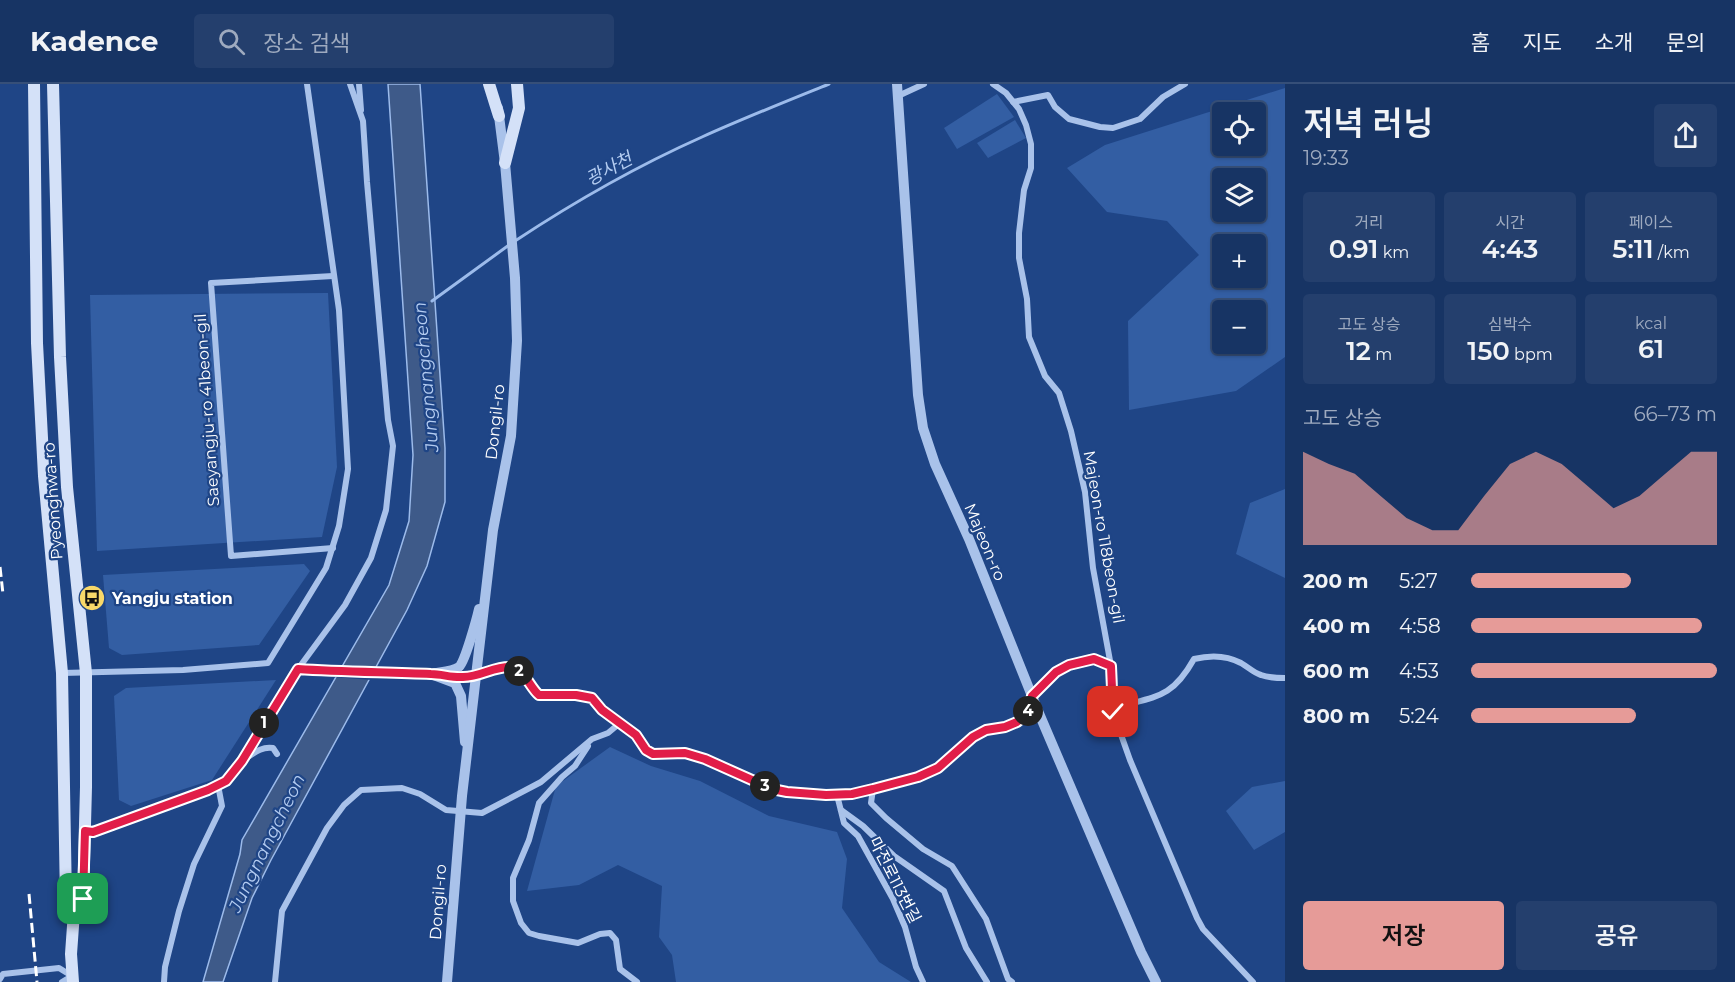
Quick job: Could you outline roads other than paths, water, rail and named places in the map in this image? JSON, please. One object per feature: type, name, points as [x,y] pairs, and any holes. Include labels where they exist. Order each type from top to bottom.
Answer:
[{"type":"main road","points":[[24,84],[34,108]]},
{"type":"main road","name":"Pyeonghwa-ro","points":[[34,84],[36,343],[62,673],[66,900],[74,912]]},
{"type":"main road","points":[[489,84],[499,116]]},
{"type":"main road","points":[[505,163],[519,108],[517,84]]},
{"type":"main road","name":"Pyeonghwa-ro","points":[[55,87],[61,369],[68,498],[86,673],[83,899],[74,912],[69,980]]},
{"type":"street","points":[[62,673],[183,670],[268,663],[326,568],[344,504],[348,469],[339,310],[307,84]]},
{"type":"street","points":[[85,831],[93,832],[208,790],[226,781],[242,761],[298,669],[345,605],[371,558],[386,510],[393,446],[388,420],[363,121],[350,84]]},
{"type":"street","points":[[359,84],[361,115]]},
{"type":"street","name":"Dongil-ro","points":[[447,982],[461,812],[493,530],[511,436],[517,341],[515,278],[505,163],[494,84]]},
{"type":"street","points":[[897,89],[924,84]]},
{"type":"street","name":"Majeon-ro 118beon-gil","points":[[994,84],[1013,102],[1026,125],[1031,144],[1031,168],[1024,190],[1019,233],[1019,258],[1027,299],[1029,337],[1045,376],[1059,393],[1071,431],[1085,492],[1094,568],[1111,666],[1113,708],[1130,760],[1197,918],[1203,929],[1253,982]]},
{"type":"street","points":[[1013,102],[1048,95],[1055,107],[1070,119],[1113,128],[1140,119],[1163,97],[1185,84]]},
{"type":"street","name":"Majeon-ro","points":[[897,89],[916,375],[923,428],[935,464],[969,539],[1032,696],[1141,952],[1156,982]]},
{"type":"street","name":"Saeyangju-ro 41beon-gil","points":[[333,276],[211,283],[231,556],[333,548]]},
{"type":"street","points":[[431,674],[459,668],[465,662],[465,652],[487,586]]},
{"type":"street","points":[[1113,708],[1170,691],[1179,683],[1194,659],[1203,656],[1230,658],[1258,675],[1285,678]]},
{"type":"street","points":[[298,669],[431,674],[462,678],[484,675],[492,669],[512,667],[521,672],[531,688],[539,695],[576,695],[592,698],[602,710],[636,735],[646,750],[653,754],[685,753],[772,789],[837,795],[873,789],[918,777],[938,768],[973,737],[986,730],[1005,727],[1017,722],[1027,714],[1032,696],[1056,672],[1069,665],[1094,659],[1111,666]]},
{"type":"street","points":[[431,674],[455,683],[461,696],[467,760]]},
{"type":"street","points":[[275,982],[282,911],[327,828],[344,805],[361,790],[402,788],[420,794],[446,810],[482,813],[541,782],[592,739],[608,733],[620,723]]},
{"type":"street","points":[[592,739],[575,766],[561,777],[539,803],[529,840],[513,878],[513,901],[521,923],[529,933],[538,936],[578,943],[600,934],[610,933],[616,940],[620,969],[637,982]]},
{"type":"street","points":[[242,761],[268,747],[273,748],[277,754]]},
{"type":"street","points":[[164,982],[165,967],[179,911],[195,864],[222,806],[218,785]]},
{"type":"street","points":[[873,789],[871,803],[885,818],[923,849],[952,866],[986,920],[1008,979],[1012,982]]},
{"type":"street","name":"마전로113번길","points":[[837,795],[844,823],[858,836],[893,899],[923,982]]},
{"type":"street","points":[[841,810],[894,856],[944,891],[966,948],[987,982]]},
{"type":"street","points":[[0,980],[3,974],[58,968],[69,980]]},
{"type":"water","name":"Jungnangcheon","points":[[388,84],[420,84],[445,448],[445,502],[427,566],[407,610],[252,898],[223,982],[203,982],[242,840],[389,585],[409,521],[413,455]]},
{"type":"waterway","name":"광사천","points":[[515,241],[630,172],[718,130],[829,84]]},
{"type":"waterway","name":"광사천","points":[[432,301],[509,245]]},
{"type":"railway","points":[[0,567],[3,594]]},
{"type":"railway","points":[[29,894],[37,982]]},
{"type":"place","name":"Yangju station","points":[[92,598]]}]
